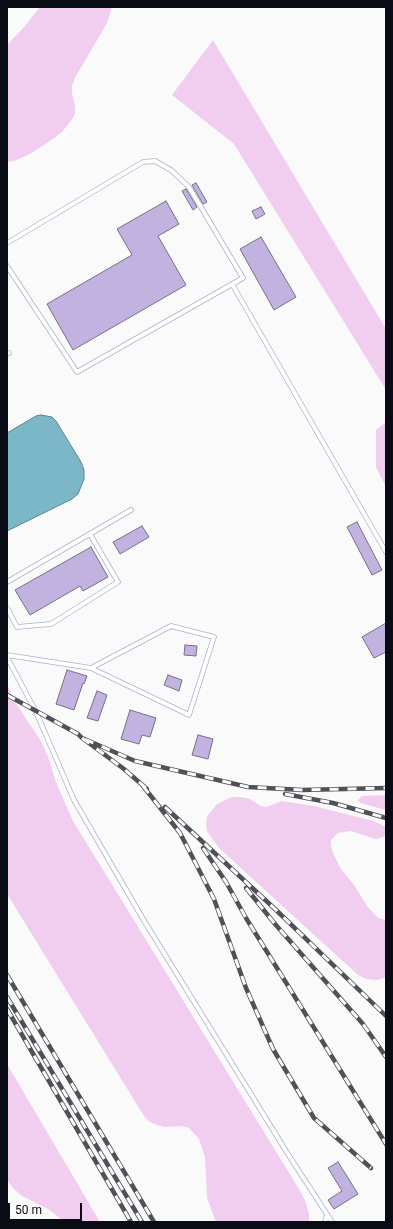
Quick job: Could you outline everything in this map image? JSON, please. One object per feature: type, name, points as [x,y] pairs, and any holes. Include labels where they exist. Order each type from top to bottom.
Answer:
[{"type":"lane","points":[[7,243],[143,162],[155,161],[171,170],[189,187],[243,278],[77,372],[7,266]]},
{"type":"lane","points":[[232,284],[386,552]]},
{"type":"lane","points":[[7,582],[131,510]]},
{"type":"lane","points":[[7,608],[17,626],[51,624],[118,582],[90,534]]},
{"type":"lane","points":[[7,656],[91,668],[189,714],[214,637],[171,626],[91,668]]},
{"type":"lane","points":[[7,656],[36,712],[74,800],[143,918],[286,1151],[332,1222]]},
{"type":"lane","points":[[324,1222],[327,1215]]},
{"type":"shaded area","points":[[40,7],[112,7],[107,23],[75,78],[72,86],[75,114],[71,121],[61,133],[30,154],[14,161],[7,162],[7,45]]},
{"type":"shaded area","points":[[213,40],[386,329],[386,390],[234,144],[172,95]]},
{"type":"shaded area","points":[[386,422],[386,487],[376,467],[376,430]]},
{"type":"shaded area","points":[[7,684],[17,705],[41,741],[49,759],[56,782],[73,821],[299,1189],[305,1200],[309,1214],[309,1222],[216,1222],[207,1198],[205,1157],[199,1139],[189,1128],[182,1126],[165,1127],[157,1125],[150,1122],[144,1116],[7,894]]},
{"type":"shaded area","points":[[386,795],[386,810],[360,803],[358,800],[362,796]]},
{"type":"shaded area","points":[[232,797],[250,799],[261,806],[266,807],[282,801],[314,806],[374,821],[386,827],[385,836],[375,839],[351,831],[338,833],[331,840],[331,845],[333,853],[341,869],[354,885],[367,906],[378,918],[386,920],[386,977],[377,980],[366,979],[358,975],[220,849],[207,831],[207,816],[217,804]]},
{"type":"shaded area","points":[[7,1064],[100,1222],[65,1222],[48,1209],[22,1196],[7,1180]]},
{"type":"water","points":[[41,415],[52,417],[56,421],[81,462],[84,470],[84,479],[78,494],[72,499],[7,531],[7,433],[36,416]]},
{"type":"building","points":[[196,183],[207,202],[203,204],[192,185]]},
{"type":"building","points":[[186,189],[197,207],[193,210],[182,191]]},
{"type":"building","points":[[166,201],[179,224],[158,236],[186,285],[73,350],[47,304],[132,255],[117,229]]},
{"type":"building","points":[[261,207],[265,214],[256,219],[252,211]]},
{"type":"building","points":[[261,237],[296,297],[274,310],[240,249]]},
{"type":"building","points":[[357,522],[382,570],[372,575],[347,527]]},
{"type":"building","points":[[142,526],[149,537],[120,554],[113,542]]},
{"type":"building","points":[[91,547],[108,577],[83,591],[80,586],[30,615],[15,590]]},
{"type":"building","points":[[386,623],[386,652],[374,658],[362,637]]},
{"type":"building","points":[[185,645],[197,646],[196,656],[184,655]]},
{"type":"building","points":[[67,670],[87,676],[84,684],[83,683],[74,710],[56,704]]},
{"type":"building","points":[[168,675],[182,680],[179,691],[164,685]]},
{"type":"building","points":[[97,691],[107,695],[98,721],[87,718]]},
{"type":"building","points":[[130,710],[156,718],[150,737],[142,735],[139,744],[121,739]]},
{"type":"building","points":[[198,735],[213,739],[208,759],[192,755]]},
{"type":"building","points":[[338,1162],[358,1194],[334,1209],[328,1200],[342,1191],[328,1168]]},
{"type":"railway","points":[[7,695],[78,734],[82,738],[135,761],[248,787],[302,790],[386,788]]},
{"type":"railway","points":[[82,738],[124,769],[147,789]]},
{"type":"railway","points":[[143,786],[180,833],[195,862],[214,899],[246,988],[273,1049],[314,1118],[371,1168]]},
{"type":"railway","points":[[285,794],[333,803],[386,818]]},
{"type":"railway","points":[[165,807],[275,909],[386,1016]]},
{"type":"railway","points":[[203,848],[226,882],[246,918],[386,1144]]},
{"type":"railway","points":[[246,888],[275,924],[363,1024],[386,1057]]},
{"type":"railway","points":[[7,975],[154,1222]]},
{"type":"railway","points":[[7,997],[142,1222]]},
{"type":"railway","points":[[7,1009],[131,1222]]}]
